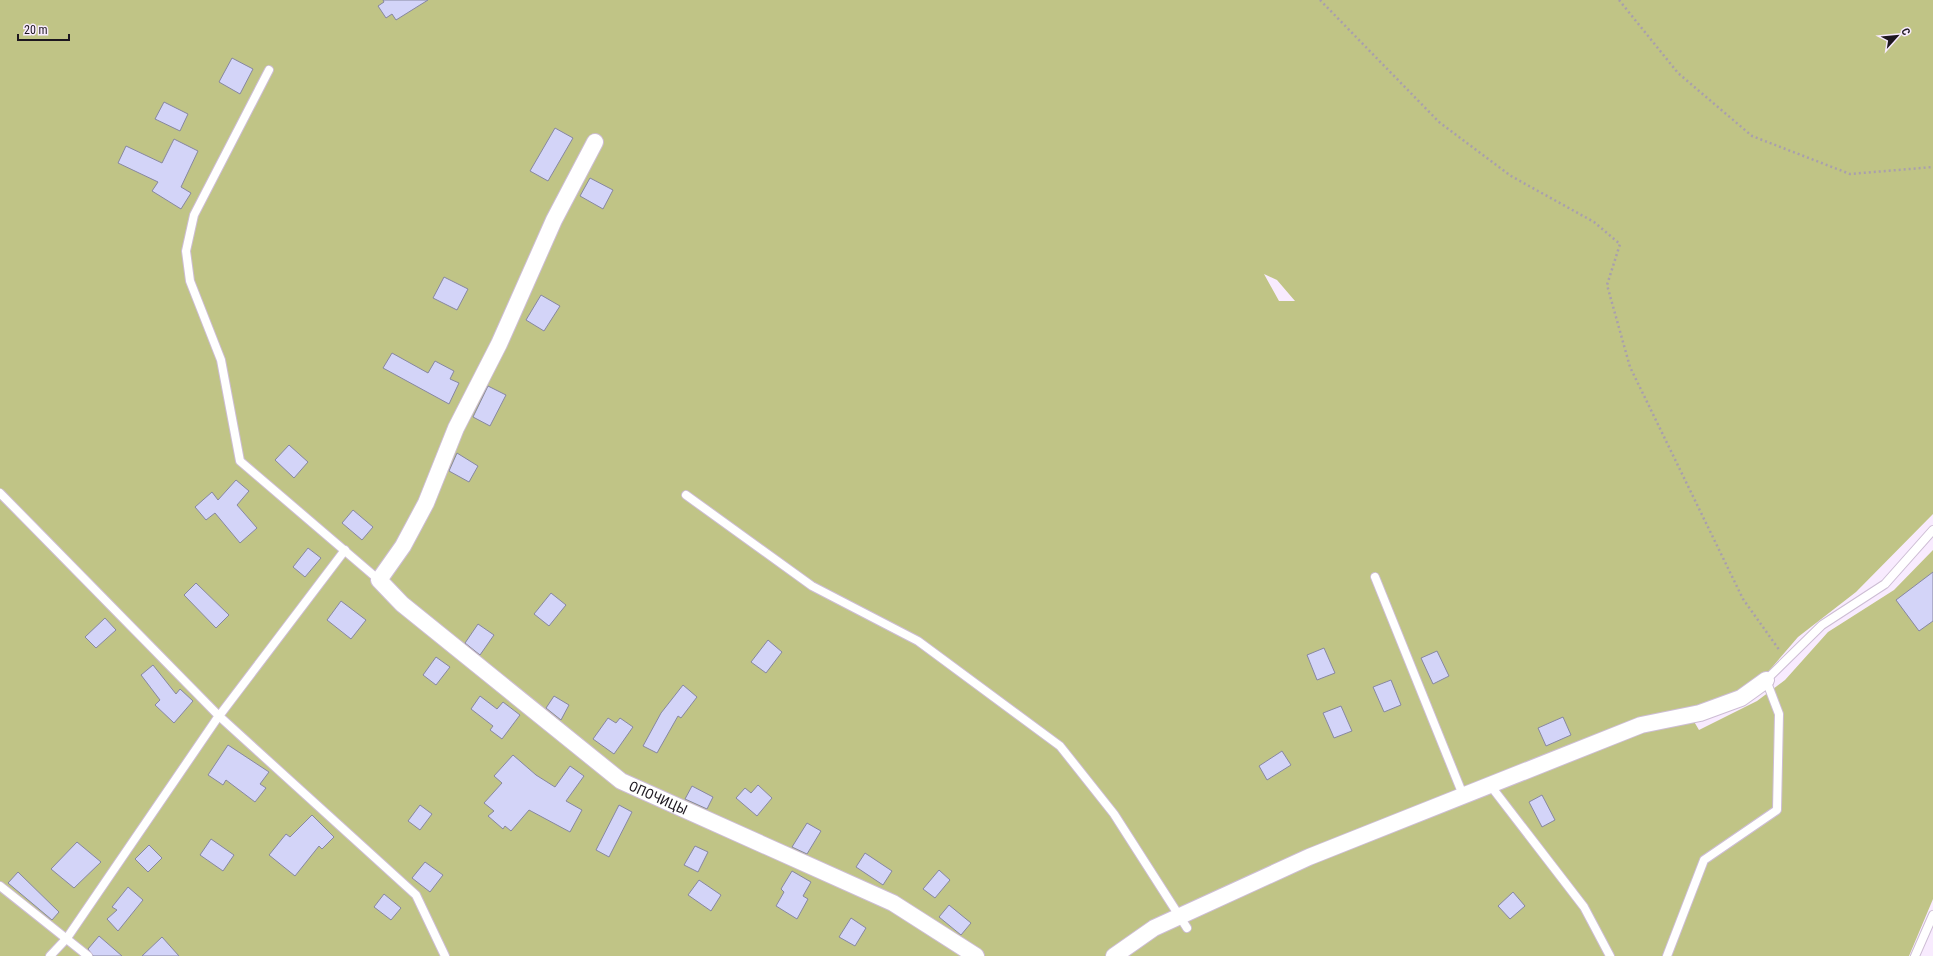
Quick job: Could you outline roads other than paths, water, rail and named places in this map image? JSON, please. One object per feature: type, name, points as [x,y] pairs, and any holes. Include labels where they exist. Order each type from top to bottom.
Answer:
[{"type":"street","points":[[379,580],[403,546],[426,503],[456,428],[498,344],[554,220],[595,142]]},
{"type":"street","name":"ОПОЧИЦЫ","points":[[379,580],[402,604],[620,781],[893,903],[976,956]]},
{"type":"street","points":[[1114,956],[1154,928],[1183,922],[1309,857],[1641,725],[1700,713],[1741,698],[1766,680]]},
{"type":"lane","points":[[268,70],[194,215],[186,251],[190,281],[221,360],[240,461],[379,580]]},
{"type":"lane","points":[[0,493],[219,716],[416,895],[445,956]]},
{"type":"lane","points":[[686,495],[812,586],[918,641],[1060,746],[1114,814],[1183,922]]},
{"type":"lane","points":[[1667,956],[1704,860],[1776,810],[1779,714],[1766,680],[1822,625],[1885,584],[1933,530]]},
{"type":"lane","points":[[50,956],[67,938],[219,716],[345,550]]},
{"type":"lane","points":[[1375,577],[1463,795]]},
{"type":"lane","points":[[1490,785],[1584,907],[1610,956]]},
{"type":"lane","points":[[0,886],[88,956]]},
{"type":"lane","points":[[1915,956],[1933,915]]}]
